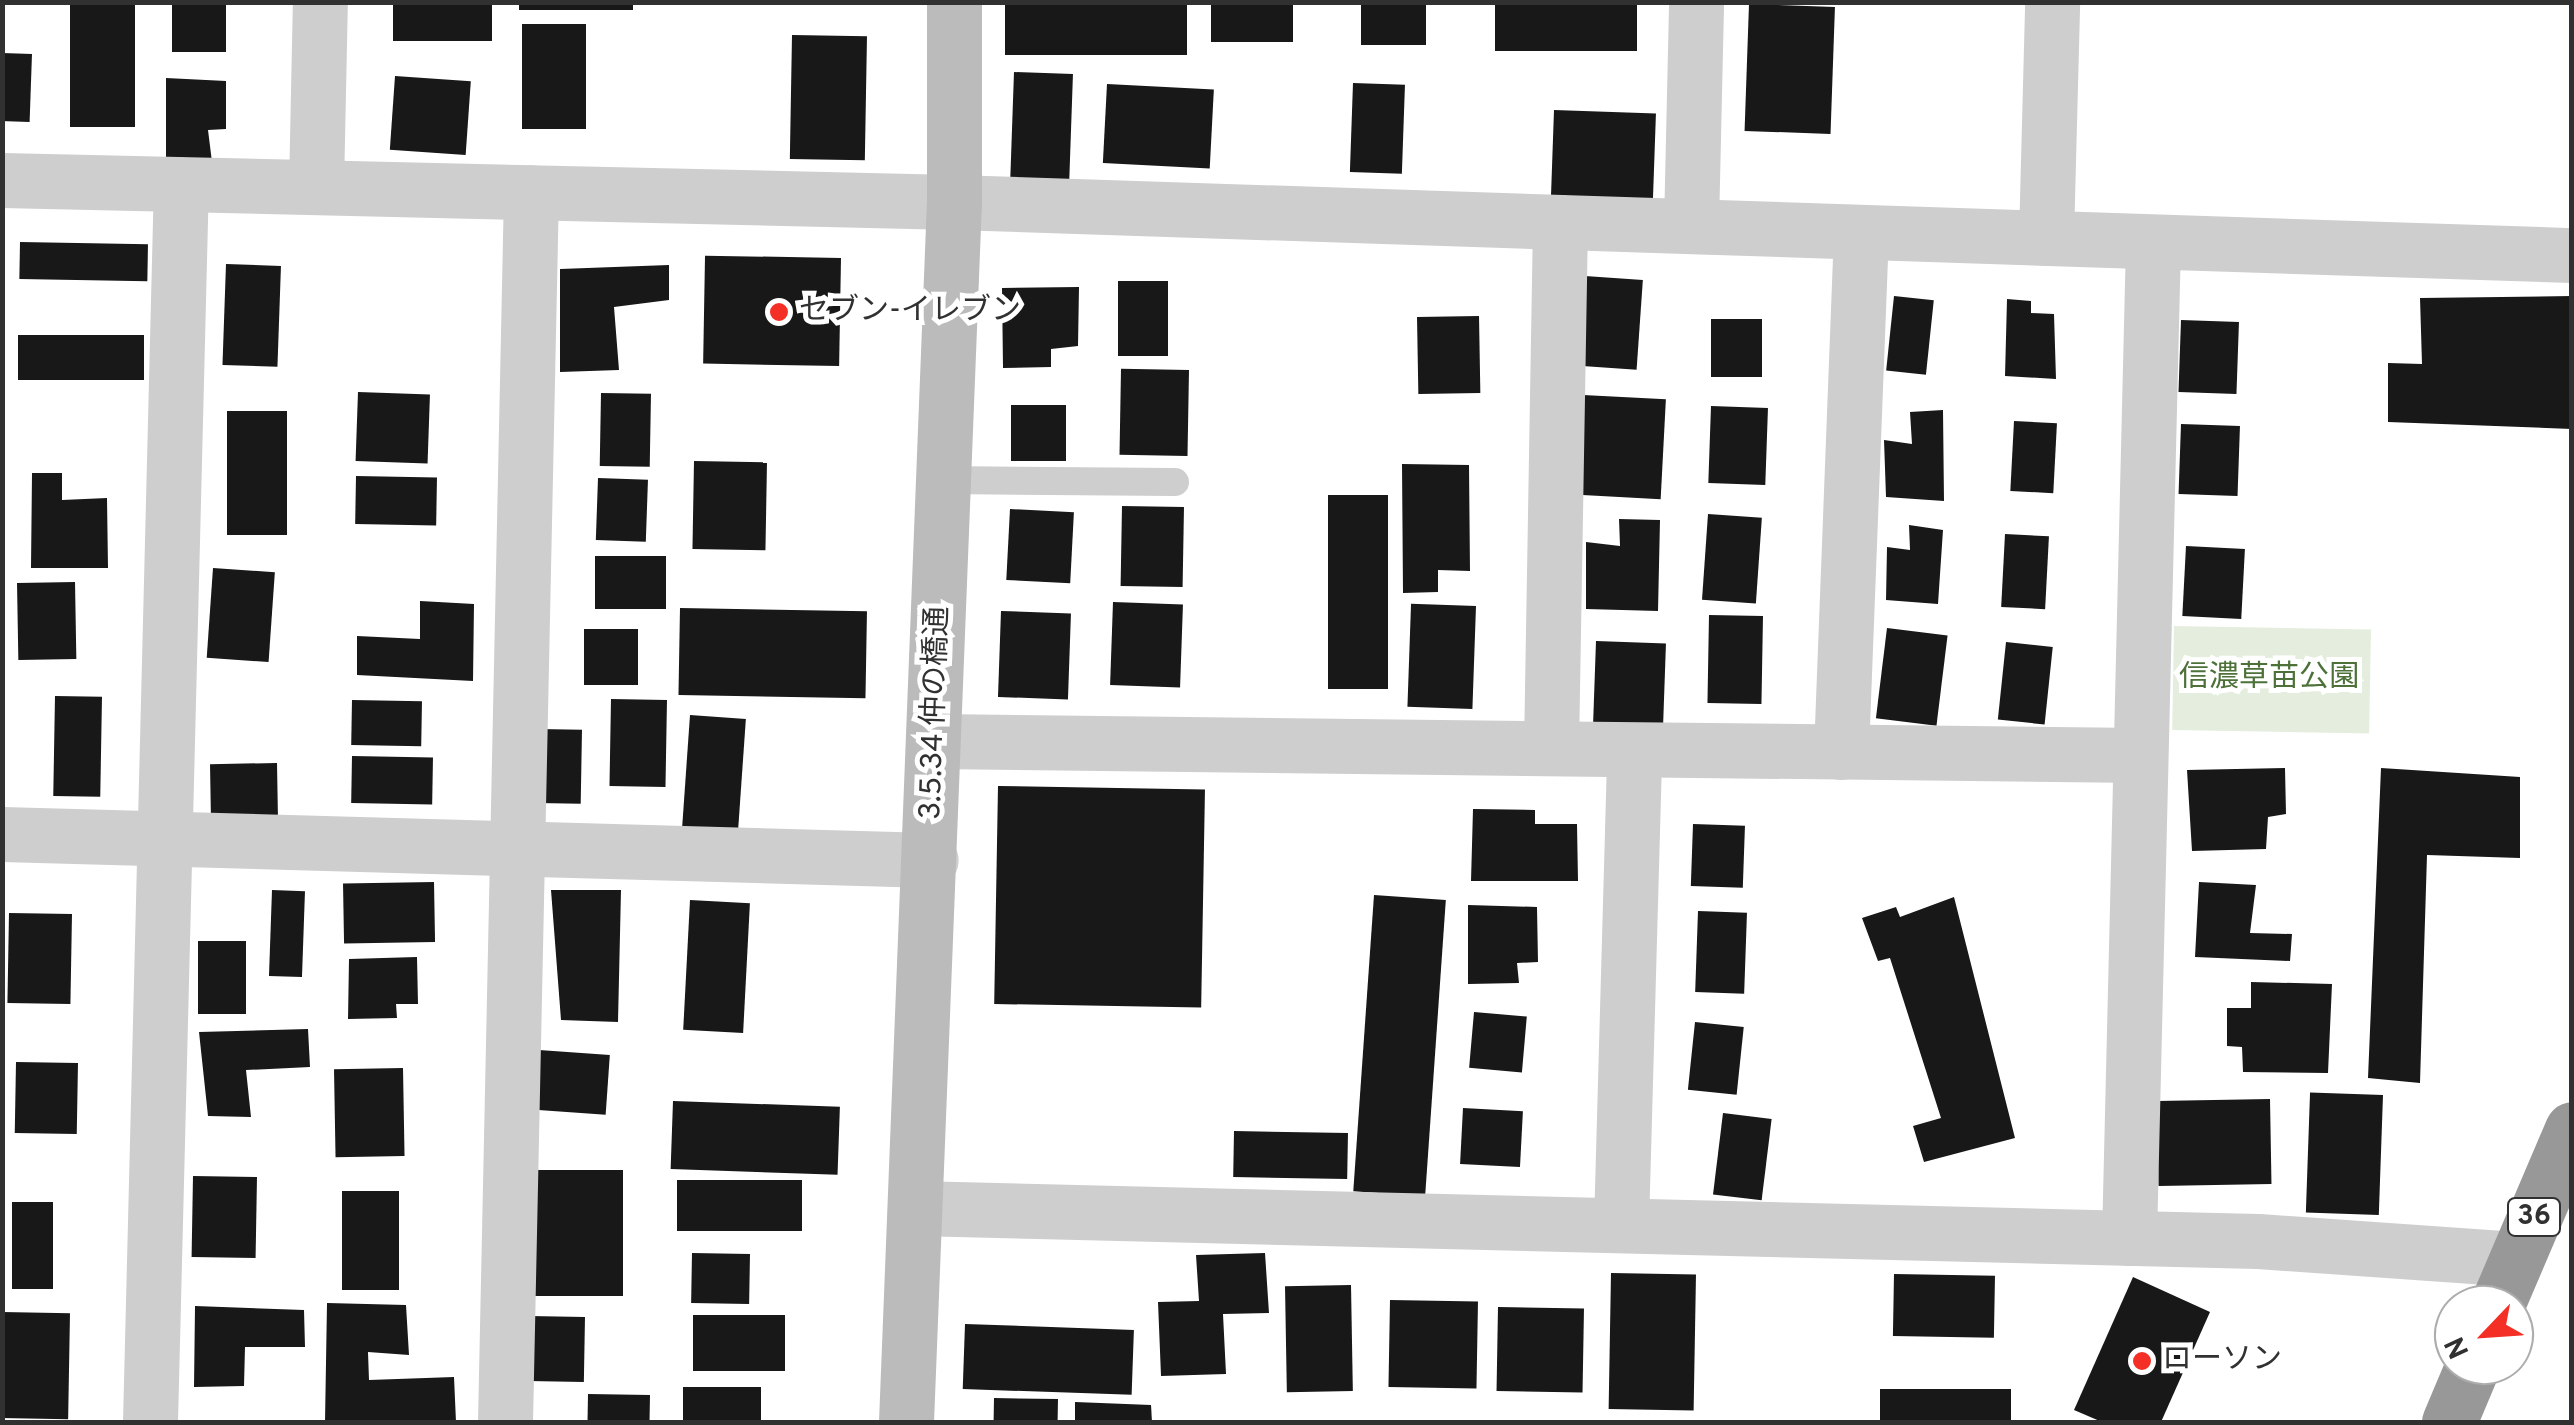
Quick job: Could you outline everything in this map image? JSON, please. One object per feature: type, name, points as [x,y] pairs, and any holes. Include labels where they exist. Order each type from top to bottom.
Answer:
[{"type":"highway","name":"36","points":[[2506,1282],[2572,1129]]},
{"type":"highway","points":[[2449,1422],[2464,1385]]},
{"type":"street","points":[[316,187],[320,2]]},
{"type":"street","name":"3.5.34 仲の橋通","points":[[906,1422],[954,202],[954,2]]},
{"type":"street","points":[[1691,226],[1696,2]]},
{"type":"street","points":[[2046,238],[2052,2]]},
{"type":"street","points":[[2,180],[954,202],[2572,256]]},
{"type":"street","points":[[150,1422],[161,838],[181,184]]},
{"type":"street","points":[[505,1422],[530,192]]},
{"type":"street","points":[[1552,748],[1560,222]]},
{"type":"street","points":[[1841,752],[1861,232]]},
{"type":"street","points":[[2128,1238],[2153,242]]},
{"type":"street","points":[[935,741],[2140,755]]},
{"type":"street","points":[[1620,1226],[1634,750]]},
{"type":"street","points":[[2,834],[931,860]]},
{"type":"street","points":[[915,1208],[2128,1238],[2506,1282]]},
{"type":"lane","points":[[944,480],[1176,482]]},
{"type":"green space","name":"信濃草苗公園","points":[[2174,626],[2371,629],[2369,733],[2172,730]]},
{"type":"building","points":[[70,2],[135,2],[135,127],[70,127]]},
{"type":"building","points":[[172,2],[226,2],[226,52],[172,52]]},
{"type":"building","points":[[393,2],[492,2],[492,41],[393,41]]},
{"type":"building","points":[[519,2],[633,2],[633,10],[519,10]]},
{"type":"building","points":[[1005,2],[1187,2],[1187,55],[1005,55]]},
{"type":"building","points":[[1211,2],[1293,2],[1293,42],[1211,42]]},
{"type":"building","points":[[1361,2],[1426,2],[1426,45],[1361,45]]},
{"type":"building","points":[[1495,2],[1637,2],[1637,51],[1495,51]]},
{"type":"building","points":[[1749,4],[1835,7],[1831,134],[1745,131]]},
{"type":"building","points":[[522,24],[586,24],[586,129],[522,129]]},
{"type":"building","points":[[792,35],[867,36],[865,160],[790,159]]},
{"type":"building","points":[[2,53],[32,54],[30,122],[2,121]]},
{"type":"building","points":[[1014,72],[1073,74],[1069,185],[1010,183]]},
{"type":"building","points":[[395,76],[471,81],[466,155],[390,150]]},
{"type":"building","points":[[166,78],[226,81],[226,129],[208,130],[212,162],[166,161]]},
{"type":"building","points":[[1353,83],[1405,85],[1402,174],[1350,172]]},
{"type":"building","points":[[1107,84],[1214,90],[1210,168],[1103,163]]},
{"type":"building","points":[[1554,110],[1656,114],[1653,201],[1551,197]]},
{"type":"building","points":[[20,242],[148,244],[147,281],[19,279]]},
{"type":"building","points":[[705,256],[841,258],[839,366],[703,364]]},
{"type":"building","points":[[226,264],[281,266],[277,367],[222,365]]},
{"type":"building","points":[[669,265],[669,300],[614,307],[619,370],[560,372],[560,269]]},
{"type":"building","points":[[1585,276],[1643,280],[1637,370],[1579,366]]},
{"type":"building","points":[[1118,281],[1168,281],[1168,356],[1118,356]]},
{"type":"building","points":[[1079,287],[1078,346],[1051,349],[1051,367],[1003,368],[1002,288]]},
{"type":"building","points":[[1894,296],[1934,300],[1926,375],[1886,371]]},
{"type":"building","points":[[2572,296],[2572,429],[2388,422],[2388,363],[2422,364],[2420,298]]},
{"type":"building","points":[[2007,299],[2031,301],[2031,313],[2054,314],[2056,379],[2005,376]]},
{"type":"building","points":[[1479,316],[1480,393],[1418,394],[1417,317]]},
{"type":"building","points":[[1711,319],[1762,319],[1762,377],[1711,377]]},
{"type":"building","points":[[2181,320],[2239,322],[2236,394],[2178,392]]},
{"type":"building","points":[[18,335],[144,335],[144,380],[18,380]]},
{"type":"building","points":[[1121,369],[1189,370],[1187,456],[1120,455]]},
{"type":"building","points":[[358,392],[430,395],[428,463],[356,461]]},
{"type":"building","points":[[601,393],[651,394],[650,467],[600,466]]},
{"type":"building","points":[[1583,395],[1666,399],[1661,499],[1578,495]]},
{"type":"building","points":[[1011,405],[1066,405],[1066,461],[1011,461]]},
{"type":"building","points":[[1711,406],[1768,408],[1765,485],[1708,483]]},
{"type":"building","points":[[1943,410],[1944,501],[1886,497],[1884,440],[1912,444],[1910,412]]},
{"type":"building","points":[[227,411],[287,411],[287,535],[227,535]]},
{"type":"building","points":[[2014,421],[2057,423],[2053,493],[2010,491]]},
{"type":"building","points":[[2181,424],[2240,426],[2238,496],[2179,494]]},
{"type":"building","points":[[694,461],[767,462],[765,550],[692,549]]},
{"type":"building","points":[[1402,464],[1469,465],[1470,571],[1438,570],[1438,592],[1403,593]]},
{"type":"building","points":[[32,473],[62,473],[62,500],[107,498],[108,568],[31,568]]},
{"type":"building","points":[[356,476],[437,477],[436,525],[355,524]]},
{"type":"building","points":[[598,478],[648,480],[646,542],[596,540]]},
{"type":"building","points":[[1328,495],[1388,495],[1388,689],[1328,689]]},
{"type":"building","points":[[1122,506],[1184,507],[1183,587],[1121,586]]},
{"type":"building","points":[[1010,509],[1074,512],[1070,583],[1006,580]]},
{"type":"building","points":[[1708,514],[1762,518],[1756,604],[1702,600]]},
{"type":"building","points":[[1619,519],[1660,520],[1658,611],[1586,609],[1586,542],[1620,546]]},
{"type":"building","points":[[1909,525],[1943,530],[1938,604],[1886,600],[1887,547],[1910,550]]},
{"type":"building","points":[[2005,534],[2049,536],[2045,609],[2001,607]]},
{"type":"building","points":[[2186,546],[2245,549],[2241,619],[2182,616]]},
{"type":"building","points":[[595,556],[666,556],[666,609],[595,609]]},
{"type":"building","points":[[213,568],[275,572],[269,662],[207,658]]},
{"type":"building","points":[[75,582],[76,659],[18,660],[17,583]]},
{"type":"building","points":[[420,601],[474,604],[473,681],[357,675],[357,636],[420,639]]},
{"type":"building","points":[[1113,602],[1183,604],[1180,687],[1110,685]]},
{"type":"building","points":[[1411,604],[1476,606],[1472,709],[1407,707]]},
{"type":"building","points":[[680,608],[867,611],[865,698],[678,695]]},
{"type":"building","points":[[1001,611],[1071,613],[1068,699],[998,697]]},
{"type":"building","points":[[1709,615],[1763,616],[1761,704],[1707,703]]},
{"type":"building","points":[[1887,628],[1948,635],[1936,726],[1876,718]]},
{"type":"building","points":[[584,629],[638,629],[638,685],[584,685]]},
{"type":"building","points":[[1596,641],[1666,643],[1663,729],[1593,727]]},
{"type":"building","points":[[2006,642],[2053,647],[2045,724],[1998,720]]},
{"type":"building","points":[[55,696],[102,697],[100,797],[53,796]]},
{"type":"building","points":[[611,699],[667,700],[665,787],[609,786]]},
{"type":"building","points":[[352,700],[422,701],[421,746],[351,745]]},
{"type":"building","points":[[690,715],[746,719],[738,831],[682,827]]},
{"type":"building","points":[[538,729],[582,730],[581,804],[537,803]]},
{"type":"building","points":[[352,756],[433,757],[432,804],[351,803]]},
{"type":"building","points":[[277,763],[278,818],[211,819],[210,764]]},
{"type":"building","points":[[2285,768],[2286,814],[2268,817],[2266,849],[2192,851],[2187,770]]},
{"type":"building","points":[[2381,768],[2520,777],[2520,858],[2427,855],[2420,1083],[2368,1078]]},
{"type":"building","points":[[998,786],[1205,790],[1201,1008],[994,1004]]},
{"type":"building","points":[[1473,809],[1535,810],[1535,824],[1577,824],[1578,881],[1471,881]]},
{"type":"building","points":[[1693,824],[1745,826],[1743,888],[1691,886]]},
{"type":"building","points":[[434,882],[435,942],[344,944],[343,884]]},
{"type":"building","points":[[2199,882],[2256,885],[2250,933],[2292,934],[2290,961],[2195,957]]},
{"type":"building","points":[[272,890],[305,891],[302,977],[269,976]]},
{"type":"building","points":[[551,890],[621,890],[618,1022],[561,1020]]},
{"type":"building","points":[[1374,895],[1446,900],[1425,1196],[1353,1191]]},
{"type":"building","points":[[1954,897],[2015,1138],[1924,1162],[1913,1126],[1941,1118],[1890,958],[1878,961],[1862,918],[1896,907],[1900,917]]},
{"type":"building","points":[[690,900],[750,903],[743,1033],[683,1030]]},
{"type":"building","points":[[1468,905],[1537,907],[1538,962],[1517,963],[1519,983],[1468,984]]},
{"type":"building","points":[[1698,911],[1747,913],[1744,994],[1695,992]]},
{"type":"building","points":[[9,913],[72,914],[70,1004],[7,1003]]},
{"type":"building","points":[[198,941],[246,941],[246,1014],[198,1014]]},
{"type":"building","points":[[417,957],[418,1004],[396,1004],[397,1018],[348,1019],[349,959]]},
{"type":"building","points":[[2251,982],[2332,984],[2328,1073],[2243,1072],[2242,1047],[2227,1046],[2227,1008],[2251,1008]]},
{"type":"building","points":[[1474,1012],[1527,1017],[1522,1072],[1469,1068]]},
{"type":"building","points":[[1695,1022],[1744,1027],[1737,1095],[1688,1090]]},
{"type":"building","points":[[308,1029],[310,1067],[246,1070],[251,1117],[208,1116],[199,1032]]},
{"type":"building","points":[[539,1050],[610,1055],[606,1115],[535,1110]]},
{"type":"building","points":[[16,1062],[78,1063],[77,1134],[15,1133]]},
{"type":"building","points":[[403,1068],[405,1156],[336,1157],[334,1069]]},
{"type":"building","points":[[2310,1092],[2383,1095],[2379,1215],[2306,1212]]},
{"type":"building","points":[[2270,1099],[2271,1184],[2159,1186],[2157,1101]]},
{"type":"building","points":[[673,1101],[840,1107],[838,1175],[671,1169]]},
{"type":"building","points":[[1463,1108],[1523,1111],[1520,1167],[1460,1164]]},
{"type":"building","points":[[1723,1113],[1772,1119],[1762,1200],[1713,1194]]},
{"type":"building","points":[[1234,1131],[1348,1133],[1347,1179],[1233,1177]]},
{"type":"building","points":[[534,1170],[623,1170],[623,1296],[534,1296]]},
{"type":"building","points":[[193,1176],[257,1177],[256,1258],[192,1257]]},
{"type":"building","points":[[677,1180],[802,1180],[802,1231],[677,1231]]},
{"type":"building","points":[[342,1191],[399,1191],[399,1290],[342,1290]]},
{"type":"building","points":[[12,1202],[53,1202],[53,1289],[12,1289]]},
{"type":"building","points":[[692,1253],[750,1254],[749,1304],[691,1303]]},
{"type":"building","points":[[1265,1253],[1269,1313],[1223,1314],[1226,1374],[1161,1376],[1158,1302],[1199,1301],[1196,1255]]},
{"type":"building","points":[[1611,1273],[1696,1274],[1694,1410],[1609,1409]]},
{"type":"building","points":[[1894,1274],[1995,1276],[1994,1338],[1893,1336]]},
{"type":"building","name":"ローソン","points":[[2133,1277],[2210,1312],[2161,1422],[2102,1422],[2074,1410]]},
{"type":"building","points":[[1351,1285],[1353,1391],[1287,1392],[1285,1286]]},
{"type":"building","points":[[1390,1300],[1478,1302],[1476,1389],[1388,1387]]},
{"type":"building","points":[[327,1303],[406,1305],[409,1355],[368,1352],[369,1380],[454,1377],[456,1422],[325,1422]]},
{"type":"building","points":[[195,1306],[304,1310],[305,1347],[245,1347],[244,1386],[194,1387]]},
{"type":"building","points":[[1498,1307],[1584,1309],[1583,1392],[1497,1391]]},
{"type":"building","points":[[2,1312],[70,1313],[68,1419],[2,1418]]},
{"type":"building","points":[[693,1315],[785,1315],[785,1371],[693,1371]]},
{"type":"building","points":[[529,1316],[585,1317],[584,1382],[528,1381]]},
{"type":"building","points":[[965,1324],[1134,1330],[1132,1395],[963,1389]]},
{"type":"building","points":[[683,1387],[761,1387],[761,1422],[683,1422]]},
{"type":"building","points":[[1880,1389],[2011,1389],[2011,1422],[1880,1422]]},
{"type":"building","points":[[588,1394],[650,1395],[650,1422],[588,1422]]},
{"type":"building","points":[[994,1398],[1058,1399],[1058,1422],[994,1422]]},
{"type":"building","points":[[1075,1402],[1151,1405],[1152,1422],[1075,1422]]},
{"type":"place","name":"セブン-イレブン","points":[[779,312]]},
{"type":"place","name":"ローソン","points":[[2142,1361]]}]
